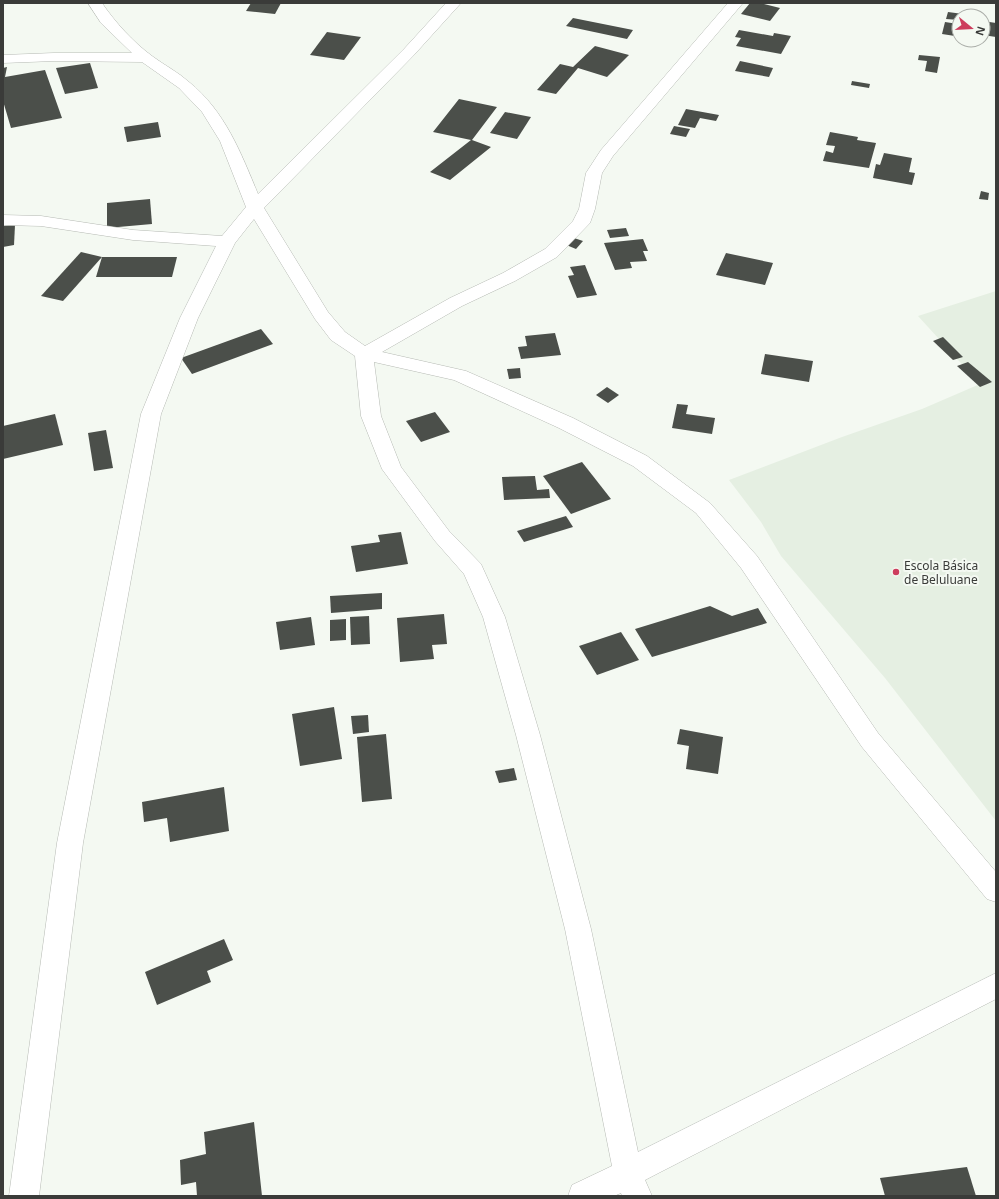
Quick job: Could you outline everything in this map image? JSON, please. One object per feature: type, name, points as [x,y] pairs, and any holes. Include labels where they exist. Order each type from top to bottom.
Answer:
[{"type":"street","points":[[95,3],[106,20],[145,58],[184,85],[208,109],[228,141],[255,207],[321,315],[338,336],[364,354],[459,375],[566,423],[640,461],[703,508],[748,562],[870,740],[996,891]]},
{"type":"street","points":[[24,1196],[70,843],[151,414],[188,318],[227,242],[255,207],[410,52],[454,3]]},
{"type":"street","points":[[364,354],[456,302],[508,278],[551,253],[581,223],[587,209],[594,173],[607,153],[736,3]]},
{"type":"street","points":[[3,59],[54,57],[145,58]]},
{"type":"street","points":[[3,220],[41,221],[133,236],[227,242]]},
{"type":"street","points":[[364,354],[371,416],[392,469],[442,536],[473,570],[494,617],[528,735],[578,929],[632,1185]]},
{"type":"street","points":[[583,1196],[632,1185],[996,985]]},
{"type":"shaded area","name":"Escola Básica de Beluluane","points":[[996,291],[996,821],[885,678],[781,556],[761,522],[729,480],[842,437],[922,409],[980,384],[918,316]]},
{"type":"building","points":[[251,3],[281,3],[275,14],[246,11]]},
{"type":"building","points":[[750,3],[760,3],[780,8],[770,21],[741,14]]},
{"type":"building","points":[[948,12],[951,12],[951,19],[946,19]]},
{"type":"building","points":[[573,18],[633,30],[627,39],[566,26]]},
{"type":"building","points":[[945,22],[951,23],[951,35],[942,34]]},
{"type":"building","points":[[991,22],[996,23],[996,37],[991,36]]},
{"type":"building","points":[[739,30],[773,36],[774,33],[791,36],[781,54],[736,46],[741,38],[735,37]]},
{"type":"building","points":[[327,32],[361,37],[344,60],[310,55]]},
{"type":"building","points":[[595,46],[629,55],[607,77],[578,68],[556,94],[537,90],[560,64],[573,67]]},
{"type":"building","points":[[919,55],[940,57],[937,73],[925,71],[927,61],[918,60]]},
{"type":"building","points":[[740,61],[773,68],[769,77],[735,71]]},
{"type":"building","points":[[90,63],[98,88],[65,94],[56,68]]},
{"type":"building","points":[[7,67],[5,77],[45,70],[62,118],[11,128],[3,101],[3,68]]},
{"type":"building","points":[[852,81],[870,84],[869,88],[851,85]]},
{"type":"building","points":[[459,99],[497,107],[472,140],[491,147],[450,180],[430,172],[471,140],[433,132]]},
{"type":"building","points":[[686,109],[719,115],[716,121],[700,118],[695,128],[678,125]]},
{"type":"building","points":[[505,112],[531,117],[517,139],[490,133]]},
{"type":"building","points":[[158,122],[161,137],[127,142],[124,127]]},
{"type":"building","points":[[674,126],[690,129],[686,137],[670,134]]},
{"type":"building","points":[[830,132],[858,137],[857,140],[876,143],[869,168],[823,161],[826,151],[833,153],[835,146],[826,145]]},
{"type":"building","points":[[884,153],[912,158],[909,172],[915,173],[912,185],[873,178],[876,164],[880,165]]},
{"type":"building","points":[[981,191],[989,193],[988,200],[979,199]]},
{"type":"building","points":[[150,199],[152,224],[107,228],[107,203]]},
{"type":"building","points":[[15,225],[14,245],[3,247],[3,226]]},
{"type":"building","points":[[626,228],[629,236],[610,238],[607,230]]},
{"type":"building","points":[[571,237],[583,241],[576,249],[564,244]]},
{"type":"building","points":[[643,239],[648,251],[643,251],[647,261],[630,262],[632,268],[615,270],[604,243]]},
{"type":"building","points":[[81,252],[102,257],[63,301],[41,296]]},
{"type":"building","points":[[726,253],[773,263],[765,285],[716,275]]},
{"type":"building","points":[[102,257],[177,257],[172,277],[96,277]]},
{"type":"building","points":[[585,265],[597,295],[577,298],[568,276],[574,275],[570,267]]},
{"type":"building","points":[[261,329],[273,344],[192,374],[181,358]]},
{"type":"building","points":[[555,333],[561,355],[521,359],[518,347],[527,346],[525,336]]},
{"type":"building","points":[[943,337],[963,357],[953,360],[933,341]]},
{"type":"building","points":[[765,354],[813,361],[809,382],[761,374]]},
{"type":"building","points":[[968,362],[992,382],[980,387],[957,366]]},
{"type":"building","points":[[520,368],[521,378],[509,379],[507,369]]},
{"type":"building","points":[[607,387],[619,395],[608,403],[596,395]]},
{"type":"building","points":[[677,404],[688,405],[686,414],[715,418],[712,434],[672,428]]},
{"type":"building","points":[[435,412],[450,432],[421,442],[406,421]]},
{"type":"building","points":[[55,414],[63,445],[3,459],[3,426]]},
{"type":"building","points":[[106,430],[113,468],[94,471],[88,433]]},
{"type":"building","points":[[582,462],[611,499],[571,514],[543,476]]},
{"type":"building","points":[[535,476],[537,490],[549,489],[550,498],[504,500],[502,477]]},
{"type":"building","points":[[566,516],[573,527],[524,542],[517,531]]},
{"type":"building","points":[[401,532],[408,564],[356,572],[351,546],[380,542],[378,535]]},
{"type":"building","points":[[382,593],[382,609],[331,613],[330,596]]},
{"type":"building","points":[[710,606],[732,616],[758,608],[767,623],[652,657],[635,629]]},
{"type":"building","points":[[444,614],[447,644],[432,645],[434,659],[400,662],[397,618]]},
{"type":"building","points":[[369,616],[370,644],[351,645],[350,617]]},
{"type":"building","points":[[311,617],[315,645],[280,650],[276,622]]},
{"type":"building","points":[[346,619],[346,640],[330,641],[330,620]]},
{"type":"building","points":[[621,632],[639,660],[597,675],[579,646]]},
{"type":"building","points":[[334,707],[342,759],[300,766],[292,714]]},
{"type":"building","points":[[368,715],[369,732],[353,734],[351,716]]},
{"type":"building","points":[[680,729],[723,737],[718,774],[686,769],[689,746],[677,744]]},
{"type":"building","points":[[386,734],[392,799],[362,802],[357,737]]},
{"type":"building","points":[[514,768],[517,780],[499,783],[495,771]]},
{"type":"building","points":[[224,787],[229,831],[170,842],[167,818],[144,822],[142,802]]},
{"type":"building","points":[[224,939],[233,960],[207,971],[211,982],[157,1005],[145,972]]},
{"type":"building","points":[[254,1122],[262,1196],[197,1196],[196,1182],[181,1185],[180,1160],[206,1154],[204,1132]]},
{"type":"building","points":[[967,1167],[976,1196],[885,1196],[880,1178]]},
{"type":"place","name":"Escola Básica de Beluluane","points":[[896,572]]}]
